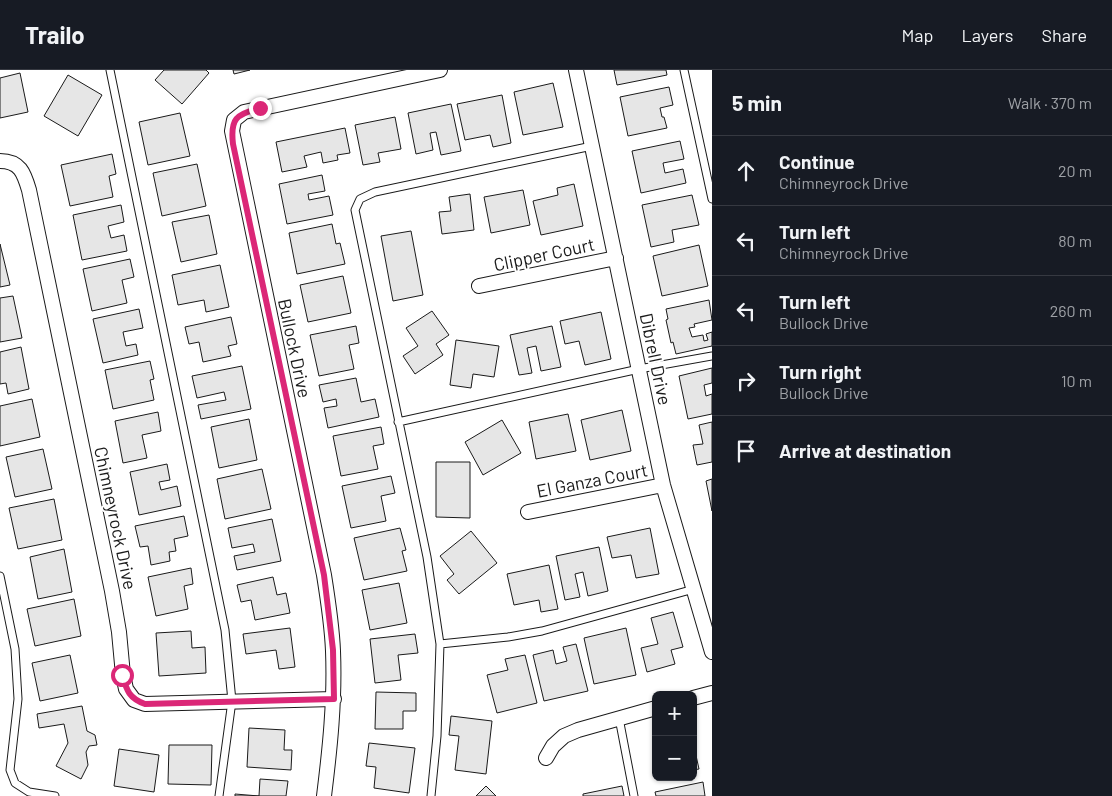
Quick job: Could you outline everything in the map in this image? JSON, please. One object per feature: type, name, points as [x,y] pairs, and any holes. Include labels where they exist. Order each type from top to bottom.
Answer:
[{"type":"street","name":"Bullock Drive","points":[[324,796],[331,744],[334,699],[333,650],[324,575],[232,131],[234,120],[244,112],[440,70]]},
{"type":"street","name":"Dibrell Drive","points":[[576,70],[663,485],[712,652]]},
{"type":"street","name":"Chimneyrock Drive","points":[[0,161],[7,161],[17,165],[24,174],[28,190],[112,591],[119,632],[122,675],[126,689],[134,700],[145,704],[334,699]]},
{"type":"street","name":"Clipper Court","points":[[479,286],[616,258]]},
{"type":"street","name":"El Ganza Court","points":[[528,512],[663,485]]},
{"type":"street","points":[[697,697],[712,693]]},
{"type":"street","points":[[546,758],[553,746],[564,736],[578,730],[652,709]]},
{"type":"lane","points":[[110,70],[225,630],[232,701],[219,796]]},
{"type":"lane","points":[[684,70],[712,199]]},
{"type":"lane","points":[[431,796],[437,736],[440,644],[427,557],[355,210],[360,199],[375,192],[592,146]]},
{"type":"lane","points":[[398,422],[639,369],[712,356]]},
{"type":"lane","points":[[0,576],[15,649],[18,699],[10,770],[15,783],[29,792],[55,796]]},
{"type":"lane","points":[[440,644],[508,637],[542,631],[694,589]]},
{"type":"lane","points":[[619,718],[634,796]]},
{"type":"building","points":[[164,70],[206,70],[209,73],[182,104],[155,80]]},
{"type":"building","points":[[233,70],[250,70],[234,74]]},
{"type":"building","points":[[614,70],[666,70],[667,75],[617,85]]},
{"type":"building","points":[[20,73],[28,112],[0,118],[0,78]]},
{"type":"building","points":[[68,75],[102,95],[78,136],[44,116]]},
{"type":"building","points":[[553,83],[563,127],[523,135],[514,92]]},
{"type":"building","points":[[669,87],[673,105],[660,108],[667,128],[628,136],[620,97]]},
{"type":"building","points":[[502,95],[511,143],[493,147],[490,135],[465,140],[457,104]]},
{"type":"building","points":[[451,104],[461,151],[441,155],[436,132],[430,133],[433,150],[416,154],[408,113]]},
{"type":"building","points":[[180,113],[190,156],[148,165],[139,122]]},
{"type":"building","points":[[395,117],[401,149],[378,153],[380,162],[363,165],[355,125]]},
{"type":"building","points":[[345,128],[350,153],[337,155],[338,160],[323,163],[321,152],[304,156],[307,167],[282,172],[276,142]]},
{"type":"building","points":[[680,141],[684,159],[663,163],[665,173],[683,169],[686,183],[641,193],[632,151]]},
{"type":"building","points":[[112,154],[116,174],[109,176],[113,197],[70,206],[61,165]]},
{"type":"building","points":[[197,164],[206,206],[162,216],[153,173]]},
{"type":"building","points":[[322,175],[325,191],[308,194],[309,200],[329,196],[333,215],[287,224],[279,184]]},
{"type":"building","points":[[574,184],[583,226],[541,235],[533,201],[558,195],[557,188]]},
{"type":"building","points":[[523,190],[530,225],[491,233],[484,197]]},
{"type":"building","points":[[470,194],[474,230],[442,234],[439,212],[451,211],[449,197]]},
{"type":"building","points":[[692,195],[699,225],[672,230],[674,242],[651,247],[642,205]]},
{"type":"building","points":[[121,205],[124,222],[108,226],[111,238],[124,235],[127,251],[82,260],[73,215]]},
{"type":"building","points":[[209,215],[217,254],[181,262],[172,222]]},
{"type":"building","points":[[332,224],[336,244],[340,243],[345,264],[297,274],[289,233]]},
{"type":"building","points":[[411,231],[423,295],[393,301],[381,236]]},
{"type":"building","points":[[0,244],[10,285],[0,287]]},
{"type":"building","points":[[699,245],[708,286],[662,296],[653,256]]},
{"type":"building","points":[[130,259],[134,277],[122,280],[127,303],[92,311],[83,269]]},
{"type":"building","points":[[220,265],[229,307],[206,312],[204,300],[178,305],[172,275]]},
{"type":"building","points":[[343,276],[351,313],[308,322],[300,285]]},
{"type":"building","points":[[13,296],[22,338],[0,342],[0,298]]},
{"type":"building","points":[[709,300],[712,320],[694,324],[695,327],[689,328],[692,337],[703,335],[704,341],[708,340],[706,334],[712,332],[712,346],[676,354],[673,342],[671,343],[666,320],[668,319],[666,309]]},
{"type":"building","points":[[139,309],[143,328],[123,332],[126,346],[136,344],[138,355],[103,363],[93,319]]},
{"type":"building","points":[[432,311],[449,335],[436,344],[443,355],[415,374],[403,356],[418,346],[406,328]]},
{"type":"building","points":[[601,312],[611,359],[585,365],[579,341],[565,344],[560,321]]},
{"type":"building","points":[[231,317],[237,344],[228,346],[231,356],[203,362],[199,342],[189,344],[185,327]]},
{"type":"building","points":[[356,326],[359,343],[349,345],[354,369],[319,376],[310,335]]},
{"type":"building","points":[[552,326],[561,367],[541,371],[536,346],[527,348],[532,373],[519,375],[510,335]]},
{"type":"building","points":[[456,340],[499,346],[494,377],[473,374],[471,388],[450,385]]},
{"type":"building","points":[[21,347],[29,389],[8,394],[6,383],[0,384],[0,352]]},
{"type":"building","points":[[150,361],[154,379],[150,380],[154,400],[113,409],[105,370]]},
{"type":"building","points":[[242,366],[251,409],[201,419],[198,405],[226,400],[224,392],[197,398],[192,376]]},
{"type":"building","points":[[712,368],[712,383],[704,385],[706,396],[712,394],[712,414],[688,419],[679,376]]},
{"type":"building","points":[[356,378],[361,402],[375,399],[379,417],[328,428],[324,408],[337,406],[336,399],[323,402],[319,385]]},
{"type":"building","points":[[32,399],[40,437],[0,446],[0,406]]},
{"type":"building","points":[[622,410],[631,451],[590,460],[581,420]]},
{"type":"building","points":[[158,412],[161,431],[142,435],[147,458],[123,463],[115,421]]},
{"type":"building","points":[[568,414],[576,451],[536,459],[529,422]]},
{"type":"building","points":[[249,419],[257,460],[219,468],[211,427]]},
{"type":"building","points":[[502,420],[521,453],[483,475],[465,442]]},
{"type":"building","points":[[712,422],[712,462],[697,465],[693,445],[703,444],[699,425]]},
{"type":"building","points":[[381,427],[384,444],[373,446],[378,469],[341,476],[333,436]]},
{"type":"building","points":[[43,449],[52,489],[15,497],[6,457]]},
{"type":"building","points":[[436,462],[470,462],[470,518],[436,517]]},
{"type":"building","points":[[167,464],[170,480],[159,482],[161,490],[177,486],[181,506],[139,515],[130,472]]},
{"type":"building","points":[[262,469],[271,509],[225,519],[217,479]]},
{"type":"building","points":[[391,476],[395,493],[381,496],[386,521],[351,528],[342,486]]},
{"type":"building","points":[[712,479],[712,511],[706,481]]},
{"type":"building","points":[[54,499],[62,540],[18,549],[9,508]]},
{"type":"building","points":[[184,516],[188,536],[174,539],[176,551],[169,552],[170,561],[151,565],[148,546],[140,547],[135,526]]},
{"type":"building","points":[[272,519],[281,561],[237,570],[234,556],[255,552],[253,544],[232,548],[228,528]]},
{"type":"building","points":[[400,528],[406,550],[402,551],[407,571],[364,580],[354,538]]},
{"type":"building","points":[[650,528],[659,574],[636,578],[631,555],[612,558],[607,537]]},
{"type":"building","points":[[471,531],[497,563],[459,594],[447,580],[454,574],[440,556]]},
{"type":"building","points":[[599,547],[608,591],[588,596],[583,572],[575,574],[580,597],[565,600],[556,556]]},
{"type":"building","points":[[64,549],[72,592],[38,599],[30,557]]},
{"type":"building","points":[[549,565],[558,609],[541,612],[539,600],[514,605],[507,574]]},
{"type":"building","points":[[191,568],[193,584],[184,586],[188,609],[156,616],[148,577]]},
{"type":"building","points":[[273,577],[277,595],[286,593],[290,613],[255,620],[251,600],[241,602],[237,585]]},
{"type":"building","points":[[399,583],[407,623],[370,630],[362,590]]},
{"type":"building","points":[[74,599],[81,636],[35,646],[27,609]]},
{"type":"building","points":[[673,612],[683,647],[671,650],[675,664],[647,672],[641,648],[658,644],[651,618]]},
{"type":"building","points":[[290,628],[295,667],[279,669],[276,650],[246,654],[243,634]]},
{"type":"building","points":[[626,628],[636,675],[594,684],[584,638]]},
{"type":"building","points":[[191,631],[192,648],[205,647],[206,673],[159,676],[156,633]]},
{"type":"building","points":[[415,634],[418,653],[398,655],[401,680],[375,683],[370,639]]},
{"type":"building","points":[[576,644],[588,691],[544,701],[533,655],[553,650],[556,664],[567,661],[563,647]]},
{"type":"building","points":[[70,655],[78,693],[40,701],[32,663]]},
{"type":"building","points":[[525,655],[537,703],[497,713],[487,675],[508,670],[505,659]]},
{"type":"building","points":[[376,692],[416,693],[416,711],[403,711],[403,729],[375,729]]},
{"type":"building","points":[[82,706],[87,731],[95,735],[97,745],[89,746],[86,752],[88,765],[81,779],[56,766],[68,743],[64,724],[39,728],[37,714]]},
{"type":"building","points":[[451,716],[492,721],[486,774],[455,770],[459,736],[449,735]]},
{"type":"building","points":[[249,728],[285,730],[284,750],[292,750],[291,770],[247,767]]},
{"type":"building","points":[[369,743],[415,748],[409,793],[374,788],[376,767],[366,766]]},
{"type":"building","points":[[169,745],[212,745],[211,785],[168,784]]},
{"type":"building","points":[[119,749],[159,755],[154,792],[114,786]]},
{"type":"building","points":[[260,779],[288,781],[286,796],[259,796]]},
{"type":"building","points":[[703,782],[705,796],[656,796],[655,792]]},
{"type":"building","points":[[486,786],[496,796],[476,796]]},
{"type":"building","points":[[622,786],[624,796],[583,796],[583,794]]},
{"type":"building","points":[[235,794],[259,796],[235,796]]},
{"type":"route","points":[[122,675],[126,689],[134,700],[145,704],[334,699],[333,650],[324,575],[233,144],[232,131],[234,120],[244,112],[260,108]]}]
